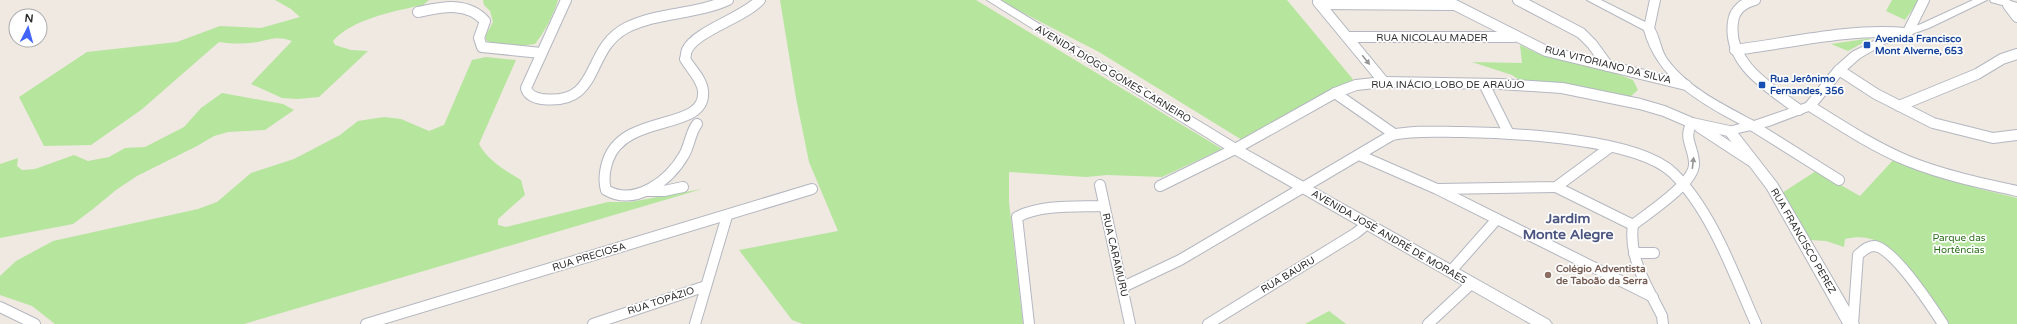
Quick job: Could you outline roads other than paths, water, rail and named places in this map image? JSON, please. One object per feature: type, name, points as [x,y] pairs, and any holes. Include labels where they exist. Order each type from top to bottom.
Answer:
[{"type":"street","points":[[566,0],[530,77],[527,91],[535,98],[552,100],[565,97],[576,93],[585,86],[600,52],[604,46],[621,31],[642,22],[709,8],[728,0]]},
{"type":"street","points":[[697,124],[689,146],[680,162],[673,170],[646,191],[632,196],[622,197],[616,196],[606,190],[604,184],[605,172],[612,148],[626,135],[640,129],[682,118],[692,113],[702,102],[703,89],[700,81],[685,59],[686,48],[696,39],[746,13],[755,7],[760,0]]},
{"type":"street","name":"AVENIDA DIOGO GOMES CARNEIRO","points":[[992,0],[1235,149]]},
{"type":"street","name":"RUA VITORIANO DA SILVA","points":[[1445,0],[1516,37],[1559,55],[1686,85]]},
{"type":"street","points":[[1518,0],[1581,33],[1592,44],[1608,66]]},
{"type":"street","points":[[1592,0],[1649,28]]},
{"type":"street","points":[[1655,0],[1649,28],[1652,42],[1660,56],[1686,85],[1839,180]]},
{"type":"street","points":[[1755,0],[1742,5],[1734,16],[1731,35],[1739,58],[1753,73],[1804,108],[1907,160],[1950,175],[2017,191]]},
{"type":"street","points":[[1906,32],[1924,0]]},
{"type":"street","points":[[1703,130],[1720,132],[1753,126],[1804,108],[1839,70],[1856,55],[1866,49],[1982,0]]},
{"type":"street","points":[[1995,0],[2012,6],[2017,18]]},
{"type":"street","points":[[1319,2],[1454,5]]},
{"type":"street","points":[[1319,2],[1384,82]]},
{"type":"street","points":[[418,12],[448,6],[472,9],[480,14],[485,21],[480,38],[482,47],[541,53]]},
{"type":"street","points":[[1735,50],[1860,33],[1881,31],[1906,32]]},
{"type":"street","name":"RUA NICOLAU MADER","points":[[1348,37],[1516,37]]},
{"type":"street","points":[[1899,106],[1977,74],[2002,59],[2017,54]]},
{"type":"street","points":[[1839,70],[1899,106],[1933,123],[1976,135],[1999,138],[2017,135]]},
{"type":"street","name":"RUA INÁCIO LOBO DE ARAÚJO","points":[[1160,186],[1235,149],[1335,93],[1356,85],[1384,82],[1541,86],[1606,96],[1664,111],[1692,123],[1729,131]]},
{"type":"street","points":[[1484,84],[1508,134]]},
{"type":"street","points":[[1335,93],[1394,134]]},
{"type":"street","points":[[1663,324],[1662,316],[1634,253],[1631,233],[1634,225],[1683,183],[1692,172],[1695,163],[1694,154],[1687,137],[1688,128],[1692,123]]},
{"type":"street","name":"RUA FRANCISCO PEREZ","points":[[1692,123],[1752,162]]},
{"type":"street","name":"RUA FRANCISCO PEREZ","points":[[1729,131],[1772,186],[1852,324]]},
{"type":"street","points":[[1122,287],[1170,266],[1394,134],[1508,134],[1553,137],[1609,148],[1637,155],[1659,163],[1671,172],[1683,183],[1722,251],[1756,324]]},
{"type":"street","points":[[1556,187],[1609,148]]},
{"type":"street","name":"AVENIDA JOSÉ ANDRÉ DE MORAES","points":[[1235,149],[1544,324]]},
{"type":"street","points":[[1359,155],[1437,189],[1653,297]]},
{"type":"street","name":"RUA CARAMURU","points":[[1100,185],[1130,324]]},
{"type":"street","points":[[646,191],[664,191],[683,187]]},
{"type":"street","points":[[1437,189],[1556,187],[1634,225]]},
{"type":"street","name":"RUA PRECIOSA","points":[[366,324],[727,216],[812,189]]},
{"type":"street","points":[[1029,324],[1017,217],[1022,213],[1037,211],[1104,206]]},
{"type":"street","points":[[695,324],[727,216]]},
{"type":"street","points":[[1451,272],[1497,219]]},
{"type":"street","name":"RUA BAURU","points":[[1208,324],[1356,233],[1367,224]]},
{"type":"street","points":[[1852,324],[1858,255],[1862,249],[1873,246],[1881,248],[1896,259],[1943,324]]},
{"type":"street","points":[[1634,253],[1654,253]]},
{"type":"street","points":[[1428,324],[1472,283]]},
{"type":"street","name":"RUA TOPÁZIO","points":[[593,324],[706,286]]},
{"type":"street","points":[[0,307],[35,324]]},
{"type":"place","name":"Avenida Francisco Mont Alverne, 653","points":[[1867,45]]},
{"type":"place","name":"Rua Jerônimo Fernandes, 356","points":[[1762,85]]},
{"type":"place","name":"Colégio Adventista de Taboão da Serra","points":[[1548,275]]},
{"type":"district","name":"Jardim Monte Alegre","points":[[1568,226]]},
{"type":"park label","name":"Parque das Hortências","points":[[1959,244]]}]
